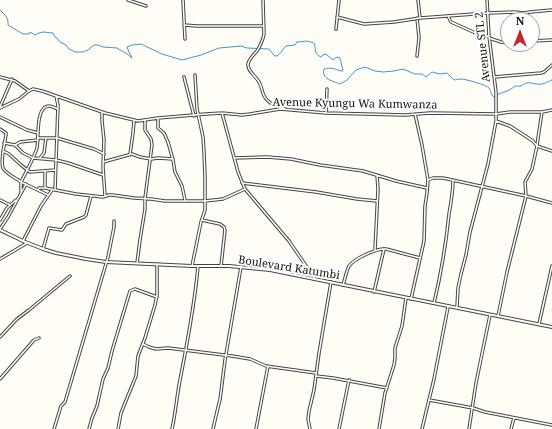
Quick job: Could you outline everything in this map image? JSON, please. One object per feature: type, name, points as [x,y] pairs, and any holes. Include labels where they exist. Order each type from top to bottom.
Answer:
[{"type":"street","points":[[128,0],[146,6]]},
{"type":"street","points":[[184,0],[184,39]]},
{"type":"street","points":[[263,0],[264,34],[258,49],[249,61],[248,65],[259,82],[261,90],[269,103],[289,110]]},
{"type":"street","points":[[336,29],[339,0]]},
{"type":"street","points":[[417,56],[419,18],[418,0]]},
{"type":"street","name":"Avenue STL 2","points":[[487,0],[489,37],[496,92],[496,114]]},
{"type":"street","points":[[533,12],[552,10]]},
{"type":"street","points":[[337,17],[364,24],[394,22],[419,18],[500,13]]},
{"type":"street","points":[[448,16],[450,21],[456,24],[480,35],[500,42]]},
{"type":"street","points":[[184,25],[263,26]]},
{"type":"street","points":[[540,41],[552,40]]},
{"type":"street","points":[[494,77],[541,73],[552,65]]},
{"type":"street","points":[[192,266],[205,210],[204,152],[198,115],[195,75]]},
{"type":"street","points":[[0,77],[12,79],[29,90],[19,99],[0,107]]},
{"type":"street","points":[[184,77],[194,116]]},
{"type":"street","points":[[0,107],[12,79]]},
{"type":"street","points":[[326,113],[327,88]]},
{"type":"street","name":"Avenue Kyungu Wa Kumwanza","points":[[29,90],[42,90],[102,112],[134,121],[222,113],[242,115],[274,109],[326,113],[405,115],[430,113],[496,114],[510,112],[542,112],[552,110]]},
{"type":"street","points":[[55,190],[58,109],[56,96]]},
{"type":"street","points":[[21,191],[21,182],[28,170],[37,148],[38,121],[43,109],[48,106],[58,109]]},
{"type":"street","points":[[102,112],[105,196]]},
{"type":"street","points":[[498,317],[507,272],[526,196],[525,182],[532,168],[538,146],[542,112]]},
{"type":"street","points":[[222,113],[239,176],[245,189],[289,241],[315,279]]},
{"type":"street","points":[[412,299],[424,241],[425,206],[428,188],[422,145],[415,114]]},
{"type":"street","points":[[457,309],[460,274],[488,164],[496,114]]},
{"type":"street","points":[[0,117],[27,130],[38,133]]},
{"type":"street","points":[[158,118],[158,128],[166,136],[173,159],[174,169],[182,186],[185,201]]},
{"type":"street","points":[[496,120],[510,126],[538,146],[552,151]]},
{"type":"street","points":[[130,154],[134,133],[134,121]]},
{"type":"street","points":[[137,263],[152,142],[152,139],[145,130],[145,121]]},
{"type":"street","points":[[0,129],[6,133],[1,162],[3,169],[21,182],[48,195]]},
{"type":"street","points":[[40,158],[44,152],[46,138]]},
{"type":"street","points":[[15,145],[20,142],[38,139],[57,138],[94,149],[104,154]]},
{"type":"street","points":[[4,143],[15,145],[23,153],[33,158],[56,160],[104,175]]},
{"type":"street","points":[[3,151],[31,172],[56,170]]},
{"type":"street","points":[[104,162],[130,154],[140,157],[173,159]]},
{"type":"street","points":[[234,158],[267,157],[288,159],[363,171],[396,181],[428,188]]},
{"type":"street","points":[[45,171],[45,188]]},
{"type":"street","points":[[374,250],[378,189],[377,175]]},
{"type":"street","points":[[428,180],[433,178],[443,178],[552,203]]},
{"type":"street","points":[[434,304],[440,278],[453,180]]},
{"type":"street","points":[[242,183],[377,201]]},
{"type":"street","points":[[0,229],[26,184]]},
{"type":"street","points":[[38,190],[39,188],[45,188],[91,196],[105,196],[112,194],[165,201],[205,201],[223,198],[245,189]]},
{"type":"street","points":[[23,241],[52,190]]},
{"type":"street","points":[[43,248],[49,228],[62,230],[66,224],[84,217],[91,196]]},
{"type":"street","points":[[0,220],[10,205],[17,199]]},
{"type":"street","points":[[0,200],[10,205]]},
{"type":"street","points":[[202,220],[224,226],[225,233],[221,266]]},
{"type":"street","points":[[54,429],[61,406],[64,402],[106,262],[114,221]]},
{"type":"street","name":"Boulevard Katumbi","points":[[0,229],[27,243],[76,257],[106,262],[221,266],[270,270],[552,327]]},
{"type":"street","points":[[0,259],[27,243]]},
{"type":"street","points":[[343,285],[350,264],[374,250],[384,248],[420,258]]},
{"type":"street","points":[[374,292],[384,248]]},
{"type":"street","points":[[118,429],[121,413],[136,376],[138,356],[157,297],[157,264]]},
{"type":"street","points":[[172,429],[196,291],[198,266]]},
{"type":"street","points":[[539,325],[552,266]]},
{"type":"street","points":[[213,429],[220,400],[241,267]]},
{"type":"street","points":[[0,337],[17,319],[70,276]]},
{"type":"street","points":[[310,429],[308,419],[309,411],[313,395],[331,282]]},
{"type":"street","points":[[89,429],[130,291],[135,289],[157,297]]},
{"type":"street","points":[[379,429],[387,388],[394,365],[395,348],[402,326],[406,298]]},
{"type":"street","points":[[422,429],[448,307]]},
{"type":"street","points":[[468,429],[490,315]]},
{"type":"street","points":[[0,378],[34,340],[40,338]]},
{"type":"street","points":[[143,344],[147,347],[159,349],[168,348],[250,359],[268,366],[316,373]]},
{"type":"street","points":[[256,429],[268,366]]},
{"type":"street","points":[[316,376],[349,380],[387,388]]},
{"type":"street","points":[[339,429],[349,380]]},
{"type":"street","points":[[429,400],[552,425]]},
{"type":"street","points":[[511,429],[514,418]]},
{"type":"waterway","points":[[0,10],[6,16],[8,25],[23,34],[29,34],[30,32],[35,35],[43,32],[53,33],[60,42],[75,52],[83,52],[94,45],[98,45],[117,48],[132,58],[127,47],[141,44],[162,54],[182,60],[219,48],[241,46],[247,48],[269,49],[275,56],[277,56],[286,46],[295,45],[297,42],[307,41],[314,43],[317,55],[321,57],[326,54],[333,60],[337,57],[340,58],[343,71],[333,68],[324,69],[324,75],[328,79],[340,84],[347,80],[356,70],[365,67],[383,72],[403,69],[415,74],[422,74],[426,77],[432,72],[440,74],[447,73],[454,80],[463,79],[476,82],[489,88],[494,97],[510,90],[515,86],[521,86],[525,83],[541,84],[552,80]]}]
